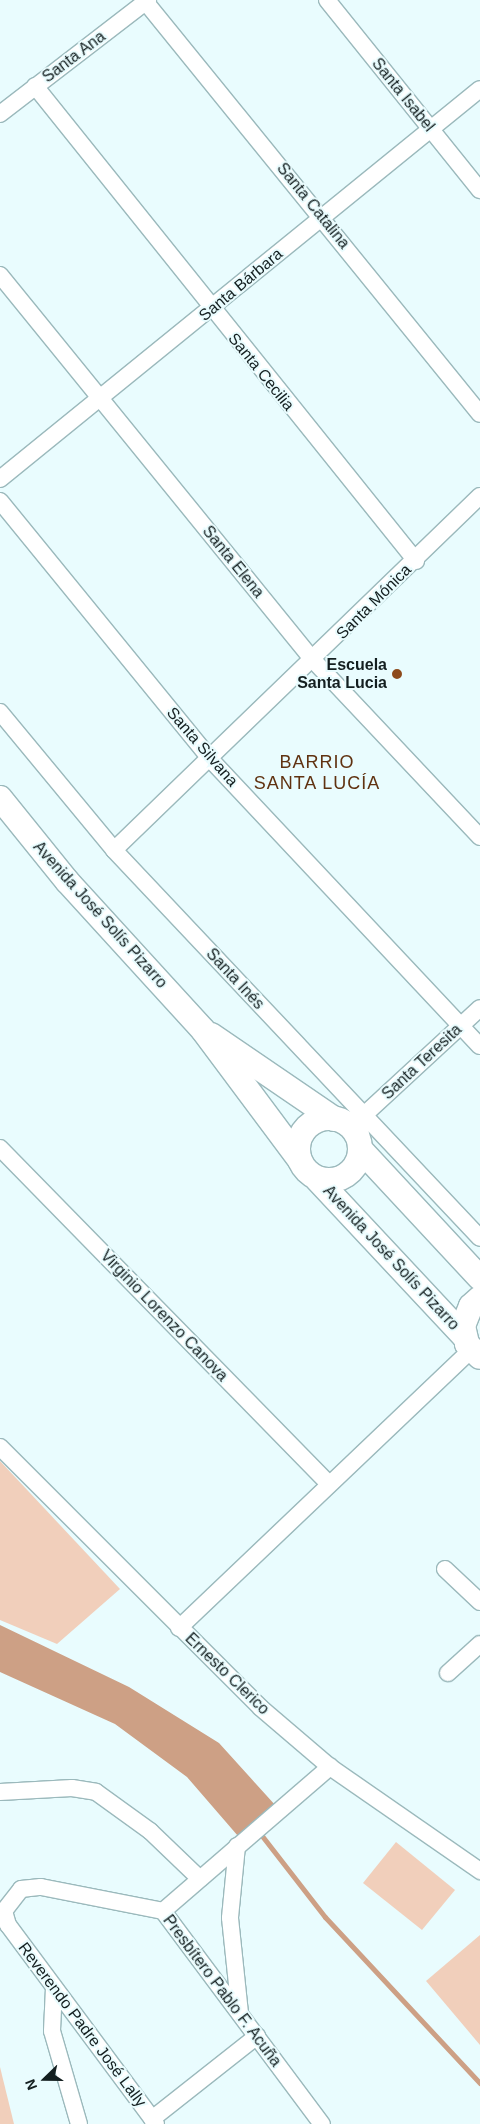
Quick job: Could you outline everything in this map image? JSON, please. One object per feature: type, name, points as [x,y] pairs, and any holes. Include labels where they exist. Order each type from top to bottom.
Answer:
[{"type":"main road","name":"Avenida José Solís Pizarro","points":[[0,798],[62,874],[203,1030],[299,1159],[472,1348]]},
{"type":"main road","name":"Avenida José Solís Pizarro","points":[[203,1030],[352,1130],[480,1278]]},
{"type":"main road","points":[[299,1159],[297,1149],[305,1129],[318,1120],[352,1130]]},
{"type":"main road","name":"Avenida José Solís Pizarro","points":[[317,1179],[347,1175],[352,1130]]},
{"type":"main road","name":"Avenida José Solís Pizarro","points":[[472,1348],[465,1315],[480,1298]]},
{"type":"street","name":"Santa Isabel","points":[[327,0],[480,190]]},
{"type":"street","name":"Santa Ana","points":[[0,114],[146,1]]},
{"type":"street","name":"Santa Catalina","points":[[146,1],[480,414]]},
{"type":"street","name":"Santa Cecilia","points":[[35,86],[211,311],[416,561]]},
{"type":"street","name":"Santa Bárbara","points":[[0,479],[211,311],[429,127],[480,88]]},
{"type":"street","name":"Santa Elena","points":[[0,275],[314,661],[480,837]]},
{"type":"street","name":"Santa Mónica","points":[[114,850],[212,761],[480,496]]},
{"type":"street","name":"Santa Silvana","points":[[0,501],[212,761],[480,1046]]},
{"type":"street","name":"Santa Inés","points":[[0,712],[114,850],[352,1130],[480,1238]]},
{"type":"street","name":"Santa Teresita","points":[[352,1130],[480,1008]]},
{"type":"street","name":"Virginio Lorenzo Canova","points":[[0,1148],[328,1483]]},
{"type":"street","points":[[178,1628],[328,1483],[472,1348]]},
{"type":"street","name":"Ernesto Clerico","points":[[0,1447],[178,1628],[330,1767],[480,1872]]},
{"type":"street","points":[[444,1568],[480,1602]]},
{"type":"street","points":[[448,1673],[480,1644]]},
{"type":"street","points":[[163,1911],[330,1767]]},
{"type":"street","points":[[0,1792],[72,1788],[96,1792],[150,1831],[200,1879]]},
{"type":"street","points":[[240,2016],[230,1918],[242,1842]]},
{"type":"street","name":"Presbítero Pablo F. Acuña","points":[[8,1926],[4,1911],[21,1889],[42,1887],[163,1911],[322,2124]]},
{"type":"street","name":"Reverendo Padre José Lally","points":[[8,1926],[154,2121]]},
{"type":"street","points":[[54,1988],[52,2031],[79,2124]]},
{"type":"street","points":[[154,2121],[257,2036]]},
{"type":"shaded area","points":[[0,1461],[120,1589],[57,1644],[0,1620]]},
{"type":"shaded area","points":[[0,1625],[129,1687],[219,1743],[276,1806],[238,1836],[187,1777],[115,1724],[0,1672]]},
{"type":"shaded area","points":[[396,1842],[455,1890],[422,1930],[363,1883]]},
{"type":"shaded area","points":[[480,1935],[480,2045],[426,1981]]},
{"type":"shaded area","points":[[0,2067],[14,2124],[0,2124]]},
{"type":"waterway","points":[[259,1832],[325,1917],[480,2083]]},
{"type":"place","name":"Escuela Santa Lucia","points":[[397,674]]},
{"type":"district","name":"BARRIO SANTA LUCÍA","points":[[317,773]]}]
